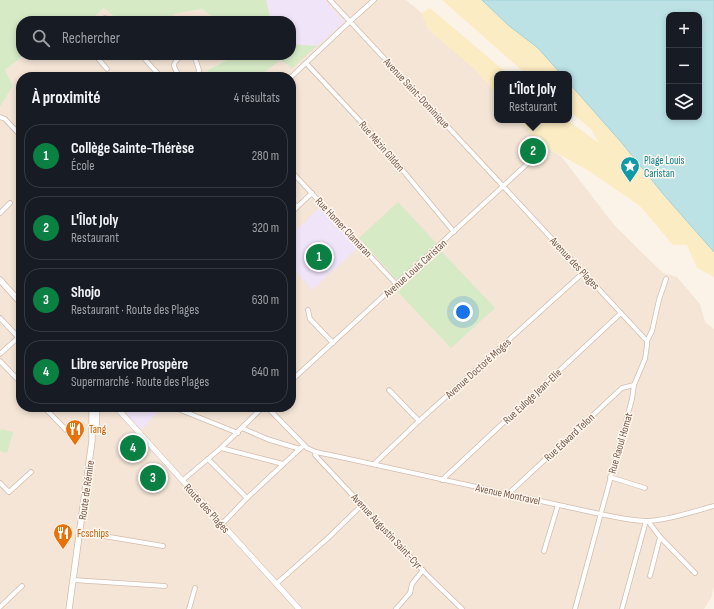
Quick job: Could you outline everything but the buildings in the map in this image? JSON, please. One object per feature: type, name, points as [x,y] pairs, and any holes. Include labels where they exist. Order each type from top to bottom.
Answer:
[{"type":"main road","points":[[0,280],[16,298]]},
{"type":"main road","name":"Route de Rémire","points":[[69,609],[92,441],[95,433],[96,412]]},
{"type":"street","name":"Avenue Saint-Dominique","points":[[330,0],[504,186]]},
{"type":"street","points":[[296,73],[374,0]]},
{"type":"street","points":[[99,60],[107,69]]},
{"type":"street","points":[[146,60],[156,72]]},
{"type":"street","points":[[176,60],[173,65],[177,72]]},
{"type":"street","points":[[196,60],[199,72]]},
{"type":"street","name":"Rue Mézin Gildon","points":[[306,63],[375,137],[454,232]]},
{"type":"street","points":[[0,117],[5,119],[16,131]]},
{"type":"street","name":"Avenue Louis Caristan","points":[[296,376],[538,154]]},
{"type":"street","name":"Rue Homer Clamaran","points":[[296,178],[312,193],[397,285]]},
{"type":"street","name":"Avenue des Plages","points":[[504,186],[646,341]]},
{"type":"street","points":[[297,208],[312,193]]},
{"type":"street","points":[[0,213],[10,203]]},
{"type":"street","name":"Avenue Doctoré Moges","points":[[374,464],[419,421],[584,272]]},
{"type":"street","name":"Rue Raoul Homat","points":[[575,609],[632,398],[634,385],[645,359],[647,345],[646,341],[652,331],[659,300],[666,279]]},
{"type":"street","points":[[308,310],[310,319],[333,343]]},
{"type":"street","name":"Rue Euloge Jean-Elie","points":[[442,480],[621,313]]},
{"type":"street","points":[[0,318],[16,332]]},
{"type":"street","points":[[0,354],[16,339]]},
{"type":"street","points":[[0,361],[16,378]]},
{"type":"street","name":"Rue Edward Telon","points":[[508,494],[622,388],[634,385]]},
{"type":"street","points":[[389,390],[419,421]]},
{"type":"street","points":[[49,412],[66,430]]},
{"type":"street","name":"Route des Plages","points":[[121,412],[299,609]]},
{"type":"street","points":[[186,412],[238,432]]},
{"type":"street","points":[[183,480],[222,448],[258,412]]},
{"type":"street","name":"Avenue Montravel","points":[[272,412],[304,445],[316,452],[600,514],[647,521],[679,516],[714,506]]},
{"type":"street","points":[[242,428],[260,436],[300,449]]},
{"type":"street","points":[[222,524],[247,498],[304,445]]},
{"type":"street","points":[[222,448],[283,464]]},
{"type":"street","name":"Avenue Augustin Saint-Cyr","points":[[316,452],[315,455],[423,570],[462,609]]},
{"type":"street","points":[[208,459],[247,498]]},
{"type":"street","points":[[0,483],[9,492],[31,472]]},
{"type":"street","points":[[610,477],[645,488]]},
{"type":"street","points":[[276,584],[328,538],[362,505]]},
{"type":"street","points":[[544,552],[558,505]]},
{"type":"street","points":[[647,521],[695,573]]},
{"type":"street","points":[[622,609],[647,521]]},
{"type":"street","points":[[80,532],[162,546]]},
{"type":"street","points":[[650,576],[660,536]]},
{"type":"street","points":[[396,609],[410,593],[412,584],[423,570]]},
{"type":"street","points":[[73,580],[165,586]]},
{"type":"street","points":[[0,607],[22,586]]},
{"type":"street","points":[[189,609],[195,588]]},
{"type":"shaded area","points":[[266,0],[406,0],[422,13],[428,29],[476,70],[494,91],[494,123],[522,123],[541,144],[561,156],[615,226],[663,273],[677,277],[700,304],[705,322],[714,329],[714,587],[711,598],[704,609],[0,609],[0,107],[13,86],[5,70],[18,60],[227,60],[208,70],[208,72],[16,72],[16,412],[296,412],[296,72],[265,72],[281,60],[296,60],[296,54],[317,46],[296,44],[296,16],[270,16]]},
{"type":"shaded area","points":[[266,0],[325,0],[343,20],[343,24],[317,46],[296,44],[296,16],[270,16]]},
{"type":"shaded area","points":[[104,8],[113,16],[95,16]]},
{"type":"shaded area","points":[[202,9],[211,16],[173,16],[174,14]]},
{"type":"shaded area","points":[[320,207],[358,248],[312,290],[296,272],[296,230]]},
{"type":"shaded area","points":[[129,412],[158,412],[142,430],[127,414]]},
{"type":"green space","points":[[0,0],[266,0],[270,16],[211,16],[202,9],[174,14],[173,16],[113,16],[104,8],[95,16],[16,16],[16,60],[18,60],[5,70],[13,86],[0,107]]},
{"type":"green space","points":[[296,44],[317,46],[292,68],[281,60],[296,60]]},
{"type":"green space","points":[[227,60],[281,60],[265,72],[208,72],[208,70]]},
{"type":"green space","points":[[398,202],[437,244],[397,280],[359,238]]},
{"type":"green space","points":[[441,251],[495,308],[451,348],[398,292]]},
{"type":"green space","points":[[1,429],[13,432],[7,453],[0,451]]},
{"type":"sand","points":[[442,0],[482,0],[508,25],[538,48],[558,71],[523,71]]},
{"type":"sand","points":[[430,8],[504,71],[494,71],[494,91],[476,70],[428,29],[422,13]]},
{"type":"sand","name":"Plage Louis Caristan","points":[[572,86],[714,252],[714,277],[697,268],[687,245],[673,245],[640,206],[589,171],[541,144],[522,123],[571,123],[599,143],[591,129],[572,113]]},
{"type":"water","points":[[482,0],[714,0],[714,252],[572,86],[572,71],[558,71],[538,48],[508,25]]},
{"type":"place","name":"L'Îlot Joly","points":[[533,151]]},
{"type":"place","name":"Plage Louis Caristan","points":[[630,183]]},
{"type":"place","name":"Collège Sainte-Thérèse","points":[[319,257]]},
{"type":"place","name":"Tang","points":[[75,446]]},
{"type":"place","name":"Libre service Prospère","points":[[133,448]]},
{"type":"place","name":"Shojo","points":[[153,478]]},
{"type":"place","name":"Fcschips","points":[[63,550]]}]
